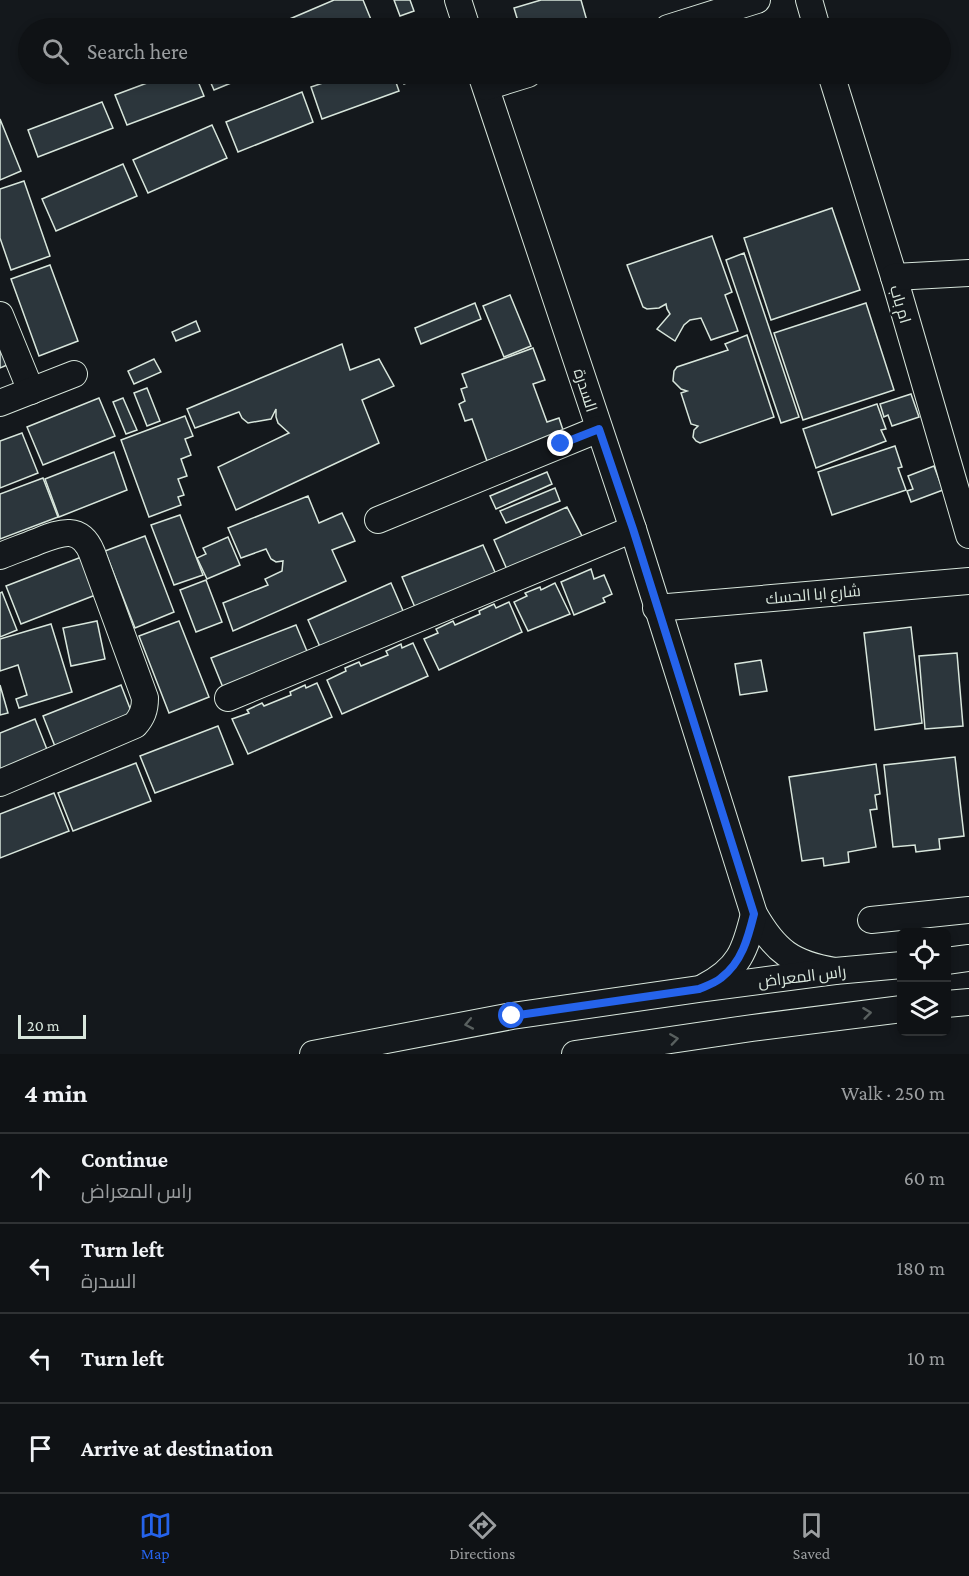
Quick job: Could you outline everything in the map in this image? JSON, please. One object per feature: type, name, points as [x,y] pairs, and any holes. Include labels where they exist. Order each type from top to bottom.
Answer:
[{"type":"street","points":[[458,0],[464,18]]},
{"type":"street","points":[[700,18],[757,0]]},
{"type":"street","points":[[809,0],[815,18]]},
{"type":"street","name":"السدرة","points":[[485,84],[633,529],[754,914],[765,934],[779,949],[815,968],[835,971]]},
{"type":"street","name":"ام باب","points":[[834,84],[894,277],[969,535]]},
{"type":"street","points":[[894,277],[969,273]]},
{"type":"street","points":[[0,315],[31,391]]},
{"type":"street","points":[[0,404],[74,374]]},
{"type":"street","points":[[378,520],[599,429]]},
{"type":"street","points":[[228,698],[633,529]]},
{"type":"street","points":[[0,556],[62,532],[78,535],[84,539],[92,553],[145,698],[145,708],[135,725],[0,783]]},
{"type":"street","name":"شارع ابا الحسك","points":[[656,608],[969,580]]},
{"type":"street","points":[[871,920],[969,910]]},
{"type":"street","points":[[699,989],[720,978],[737,961],[747,939],[754,914]]},
{"type":"street","points":[[951,960],[969,958]]},
{"type":"street","name":"راس المعراض","points":[[313,1054],[512,1016],[835,971],[897,965]]},
{"type":"street","points":[[951,1004],[969,1002]]},
{"type":"street","points":[[575,1054],[897,1010]]},
{"type":"building","points":[[334,0],[363,0],[370,18],[292,18]]},
{"type":"building","points":[[394,0],[410,0],[414,11],[400,16]]},
{"type":"building","points":[[541,0],[581,0],[586,18],[517,18],[514,8]]},
{"type":"building","points":[[144,84],[199,84],[204,96],[127,125],[115,95]]},
{"type":"building","points":[[211,84],[229,84],[214,90]]},
{"type":"building","points":[[320,84],[397,84],[399,91],[322,119],[311,87]]},
{"type":"building","points":[[302,92],[313,122],[238,152],[226,122]]},
{"type":"building","points":[[102,102],[113,128],[38,157],[28,130]]},
{"type":"building","points":[[0,119],[21,171],[0,180]]},
{"type":"building","points":[[212,125],[227,158],[148,193],[133,160]]},
{"type":"building","points":[[123,164],[137,196],[56,231],[42,199]]},
{"type":"building","points":[[24,181],[50,256],[11,270],[0,238],[0,189]]},
{"type":"building","points":[[832,208],[860,290],[771,320],[744,238]]},
{"type":"building","points":[[712,236],[732,292],[725,295],[738,331],[711,340],[701,318],[690,320],[684,325],[675,341],[657,329],[670,314],[666,304],[659,308],[643,307],[627,265]]},
{"type":"building","points":[[744,253],[799,417],[781,423],[726,260]]},
{"type":"building","points":[[50,265],[78,341],[39,356],[11,279]]},
{"type":"building","points":[[510,295],[531,346],[504,357],[483,306]]},
{"type":"building","points":[[475,303],[481,319],[421,344],[415,328]]},
{"type":"building","points":[[866,303],[894,390],[803,420],[774,333]]},
{"type":"building","points":[[196,321],[200,331],[176,341],[172,332]]},
{"type":"building","points":[[747,335],[774,417],[700,443],[693,437],[694,430],[698,426],[691,424],[681,393],[687,391],[681,389],[673,381],[674,371],[677,367],[728,350],[725,344]]},
{"type":"building","points":[[342,344],[350,370],[379,359],[394,386],[362,400],[379,443],[236,510],[218,467],[289,433],[278,423],[276,409],[271,419],[248,423],[239,412],[195,428],[187,409]]},
{"type":"building","points":[[0,347],[7,365],[0,368]]},
{"type":"building","points":[[533,348],[545,380],[533,384],[547,422],[559,418],[564,433],[487,461],[472,419],[465,421],[459,404],[465,401],[461,389],[467,387],[462,374]]},
{"type":"building","points":[[154,359],[161,372],[134,384],[128,371]]},
{"type":"building","points":[[147,388],[160,421],[147,426],[134,393]]},
{"type":"building","points":[[911,394],[919,417],[892,426],[888,415],[884,417],[880,404]]},
{"type":"building","points":[[99,398],[115,436],[43,465],[27,427]]},
{"type":"building","points":[[123,398],[137,430],[126,434],[113,402]]},
{"type":"building","points":[[877,404],[886,429],[881,430],[886,441],[816,468],[803,429]]},
{"type":"building","points":[[185,416],[193,436],[185,439],[191,455],[181,459],[187,476],[178,479],[184,495],[178,497],[181,505],[149,517],[121,440]]},
{"type":"building","points":[[22,433],[38,473],[0,488],[0,441]]},
{"type":"building","points":[[895,446],[902,467],[898,468],[906,490],[832,515],[818,472]]},
{"type":"building","points":[[114,452],[127,490],[59,517],[45,479]]},
{"type":"building","points":[[934,466],[943,490],[911,502],[907,491],[913,489],[908,476]]},
{"type":"building","points":[[547,472],[552,484],[496,509],[490,496]]},
{"type":"building","points":[[43,478],[58,517],[0,539],[0,494]]},
{"type":"building","points":[[555,488],[560,501],[506,523],[500,511]]},
{"type":"building","points":[[308,496],[319,523],[342,513],[355,541],[332,550],[346,581],[233,631],[223,603],[268,585],[265,579],[282,571],[283,561],[276,562],[271,559],[266,549],[241,558],[228,528]]},
{"type":"building","points":[[567,507],[584,540],[509,574],[494,540]]},
{"type":"building","points":[[180,515],[203,575],[174,585],[151,525]]},
{"type":"building","points":[[145,536],[174,612],[135,628],[105,551]]},
{"type":"building","points":[[228,537],[240,565],[207,579],[197,558],[206,554],[203,548]]},
{"type":"building","points":[[483,545],[498,579],[417,612],[402,577]]},
{"type":"building","points":[[84,556],[98,594],[21,624],[6,586]]},
{"type":"building","points":[[591,569],[594,579],[604,575],[612,594],[603,598],[605,602],[574,615],[561,582]]},
{"type":"building","points":[[206,580],[222,622],[196,632],[180,590]]},
{"type":"building","points":[[391,583],[404,613],[321,649],[308,620]]},
{"type":"building","points":[[555,583],[570,614],[528,631],[514,602],[527,596],[525,593],[540,587],[541,590]]},
{"type":"building","points":[[2,592],[17,630],[0,637],[0,593]]},
{"type":"building","points":[[509,602],[522,632],[439,670],[424,639],[438,633],[436,629],[453,621],[455,625],[480,614],[479,611],[494,604],[496,608]]},
{"type":"building","points":[[97,621],[105,659],[71,666],[63,628]]},
{"type":"building","points":[[179,621],[209,697],[169,713],[139,636]]},
{"type":"building","points":[[51,624],[72,692],[19,708],[16,699],[27,695],[18,665],[0,671],[0,639]]},
{"type":"building","points":[[296,625],[309,656],[224,690],[211,658]]},
{"type":"building","points":[[911,627],[922,723],[875,730],[864,633]]},
{"type":"building","points":[[413,643],[428,676],[342,714],[327,680],[346,671],[345,668],[359,662],[361,666],[388,655],[386,651],[401,644],[402,648]]},
{"type":"building","points":[[957,653],[963,726],[925,729],[919,656]]},
{"type":"building","points":[[761,660],[767,691],[740,695],[735,664]]},
{"type":"building","points":[[317,683],[332,717],[248,754],[232,719],[249,713],[247,710],[262,703],[264,706],[291,695],[290,692],[305,685],[306,688]]},
{"type":"building","points":[[0,685],[8,713],[0,715]]},
{"type":"building","points":[[121,685],[136,724],[58,754],[43,716]]},
{"type":"building","points":[[35,719],[50,757],[0,777],[0,733]]},
{"type":"building","points":[[218,726],[233,764],[155,793],[140,756]]},
{"type":"building","points":[[955,757],[964,836],[939,839],[940,849],[916,852],[915,845],[893,847],[884,765]]},
{"type":"building","points":[[136,763],[151,801],[73,831],[58,793]]},
{"type":"building","points":[[876,764],[880,794],[875,795],[877,809],[870,810],[876,847],[848,852],[849,862],[824,866],[823,858],[802,861],[789,777]]},
{"type":"building","points":[[54,793],[69,831],[0,858],[0,814]]},
{"type":"route","points":[[512,1016],[699,989],[720,978],[737,961],[747,939],[754,914],[633,529],[599,429],[561,444]]}]
